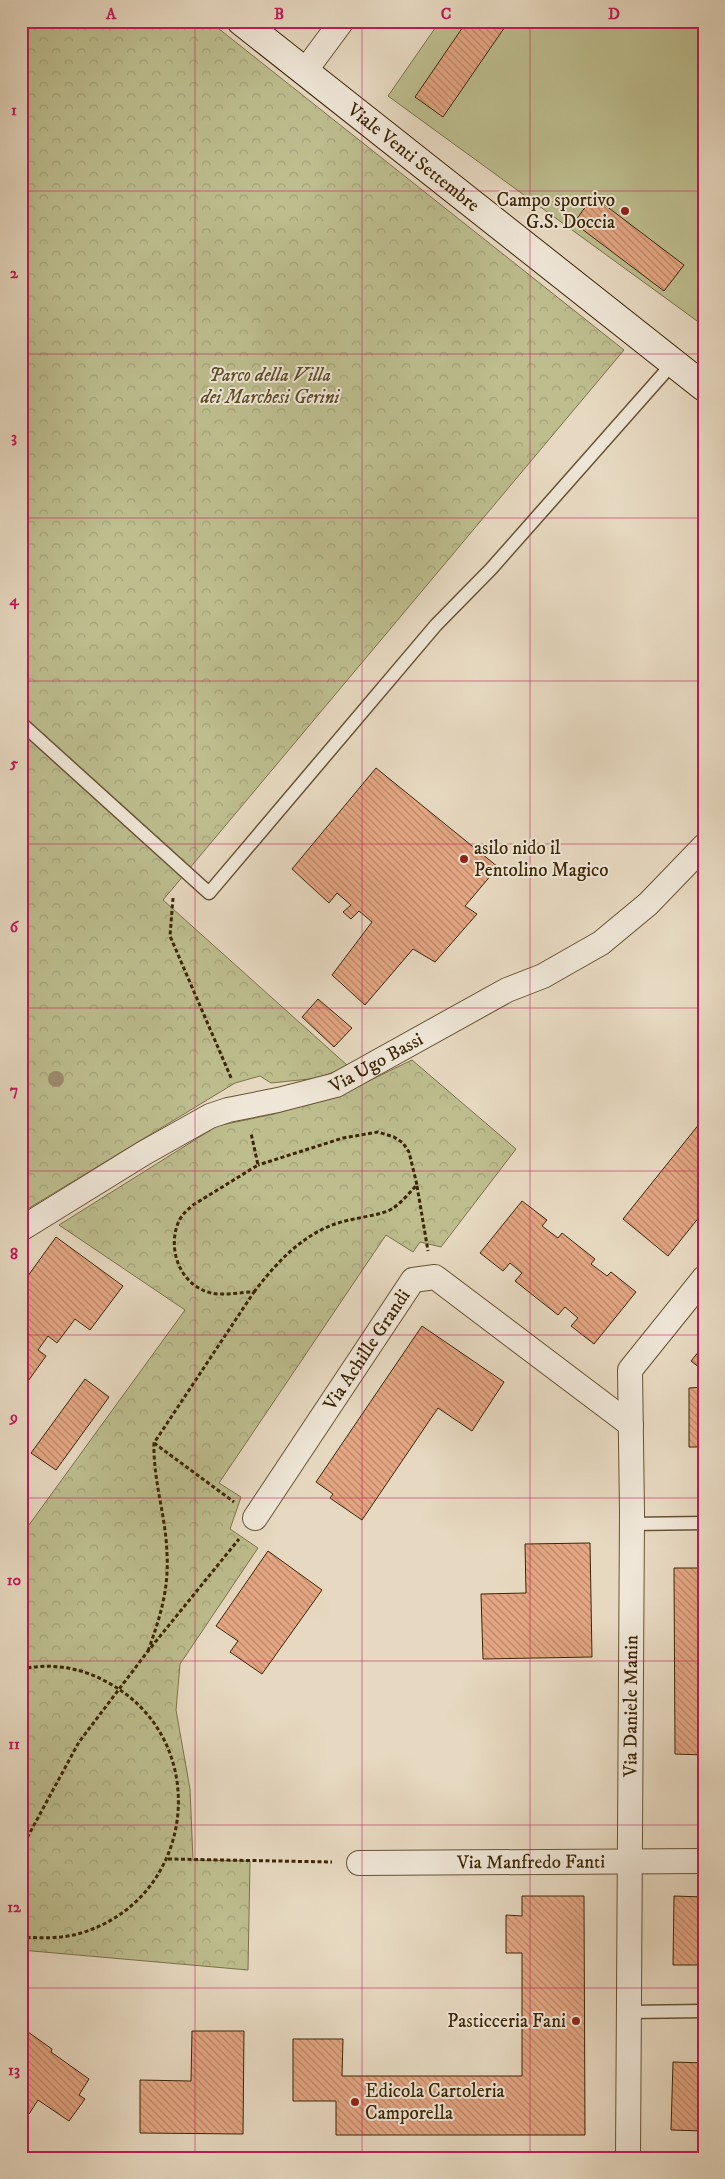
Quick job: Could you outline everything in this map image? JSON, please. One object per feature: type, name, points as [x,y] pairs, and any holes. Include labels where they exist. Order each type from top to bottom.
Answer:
[{"type":"street","name":"Viale Venti Settembre","points":[[241,21],[704,387]]},
{"type":"street","points":[[305,70],[342,21]]},
{"type":"street","name":"Via Ugo Bassi","points":[[21,1229],[144,1153],[210,1116],[336,1085],[507,990],[544,976],[602,943],[648,904],[704,846]]},
{"type":"street","points":[[435,1276],[631,1425]]},
{"type":"street","name":"Via Achille Grandi","points":[[255,1518],[413,1280],[435,1276]]},
{"type":"street","name":"Via Daniele Manin","points":[[628,2158],[632,1524],[630,1370],[704,1278]]},
{"type":"street","name":"Via Manfredo Fanti","points":[[359,1862],[704,1861]]},
{"type":"lane","points":[[21,723],[209,892],[436,625],[491,569],[673,363]]},
{"type":"lane","points":[[632,1524],[704,1524]]},
{"type":"lane","points":[[628,2012],[704,2011]]},
{"type":"path","points":[[173,898],[170,936],[244,1107],[258,1165]]},
{"type":"path","points":[[254,1292],[213,1293],[198,1287],[180,1269],[174,1241],[177,1226],[184,1213],[193,1205],[258,1165],[343,1138],[378,1132],[398,1140],[409,1152],[417,1185],[426,1244],[435,1276]]},
{"type":"path","points":[[148,1651],[161,1617],[167,1589],[168,1552],[154,1466],[154,1443],[254,1292],[279,1261],[294,1247],[335,1224],[389,1210],[400,1203],[417,1185]]},
{"type":"path","points":[[21,1849],[79,1742],[148,1651],[255,1518],[154,1443]]},
{"type":"path","points":[[21,1669],[39,1665],[71,1668],[94,1675],[120,1689],[153,1720],[169,1750],[177,1773],[180,1801],[176,1834],[168,1859],[151,1886],[133,1905],[111,1921],[81,1934],[49,1938],[21,1936]]},
{"type":"path","points":[[168,1859],[359,1862]]},
{"type":"green space","name":"Parco della Villa dei Marchesi Gerini","points":[[21,21],[209,21],[624,350],[163,900],[348,1066],[319,1078],[271,1083],[260,1076],[235,1083],[21,1213]]},
{"type":"green space","name":"Campo sportivo G.S. Doccia","points":[[440,21],[704,21],[704,326],[388,96]]},
{"type":"green space","points":[[412,1060],[516,1149],[441,1247],[420,1242],[413,1252],[386,1235],[219,1483],[241,1497],[230,1529],[258,1548],[180,1664],[176,1710],[190,1789],[193,1860],[250,1861],[248,1970],[21,1950],[21,1536],[185,1310],[59,1225],[217,1126],[274,1114],[346,1092]]},
{"type":"building","points":[[467,21],[509,21],[443,117],[415,97]]},
{"type":"building","points":[[593,196],[684,265],[664,291],[574,223]]},
{"type":"building","name":"asilo nido il Pentolino Magico","points":[[376,768],[498,867],[465,906],[477,914],[435,962],[413,949],[365,1005],[332,975],[372,922],[359,911],[351,919],[343,912],[351,905],[337,893],[329,903],[292,869]]},
{"type":"building","points":[[318,999],[352,1028],[334,1047],[302,1017]]},
{"type":"building","points":[[704,1118],[704,1211],[668,1256],[623,1219]]},
{"type":"building","points":[[522,1201],[547,1220],[542,1226],[558,1238],[562,1233],[595,1259],[591,1264],[607,1276],[611,1272],[636,1292],[594,1344],[571,1326],[578,1318],[565,1307],[558,1315],[515,1281],[522,1273],[510,1263],[503,1271],[480,1253]]},
{"type":"building","points":[[56,1237],[123,1286],[90,1330],[75,1319],[57,1343],[48,1336],[38,1350],[46,1356],[21,1391],[21,1278],[25,1280]]},
{"type":"building","points":[[422,1326],[504,1382],[472,1431],[438,1408],[362,1520],[330,1498],[333,1494],[316,1482]]},
{"type":"building","points":[[704,1345],[704,1371],[691,1361]]},
{"type":"building","points":[[85,1379],[109,1397],[56,1470],[31,1453]]},
{"type":"building","points":[[704,1387],[704,1447],[689,1447],[689,1388]]},
{"type":"building","points":[[590,1543],[592,1657],[483,1659],[481,1594],[526,1593],[525,1544]]},
{"type":"building","points":[[268,1551],[322,1590],[262,1674],[230,1652],[238,1641],[216,1626]]},
{"type":"building","points":[[674,1568],[704,1568],[704,1755],[675,1754]]},
{"type":"building","points":[[522,1896],[584,1896],[585,2135],[336,2135],[336,2101],[293,2101],[293,2039],[343,2039],[342,2076],[522,2076],[522,1953],[506,1953],[506,1915],[522,1916]]},
{"type":"building","points":[[674,1896],[704,1897],[704,1965],[673,1965]]},
{"type":"building","points":[[21,2027],[52,2049],[51,2052],[89,2079],[79,2095],[85,2099],[69,2121],[38,2100],[29,2114],[21,2108]]},
{"type":"building","points":[[192,2031],[244,2031],[243,2134],[140,2133],[140,2080],[191,2081]]},
{"type":"building","points":[[673,2062],[704,2063],[704,2131],[671,2130]]},
{"type":"place","name":"Campo sportivo G.S. Doccia","points":[[625,211]]},
{"type":"place","name":"asilo nido il Pentolino Magico","points":[[464,859]]},
{"type":"place","name":"Pasticceria Fani","points":[[576,2021]]},
{"type":"place","name":"Edicola Cartoleria Camporella","points":[[355,2102]]}]
